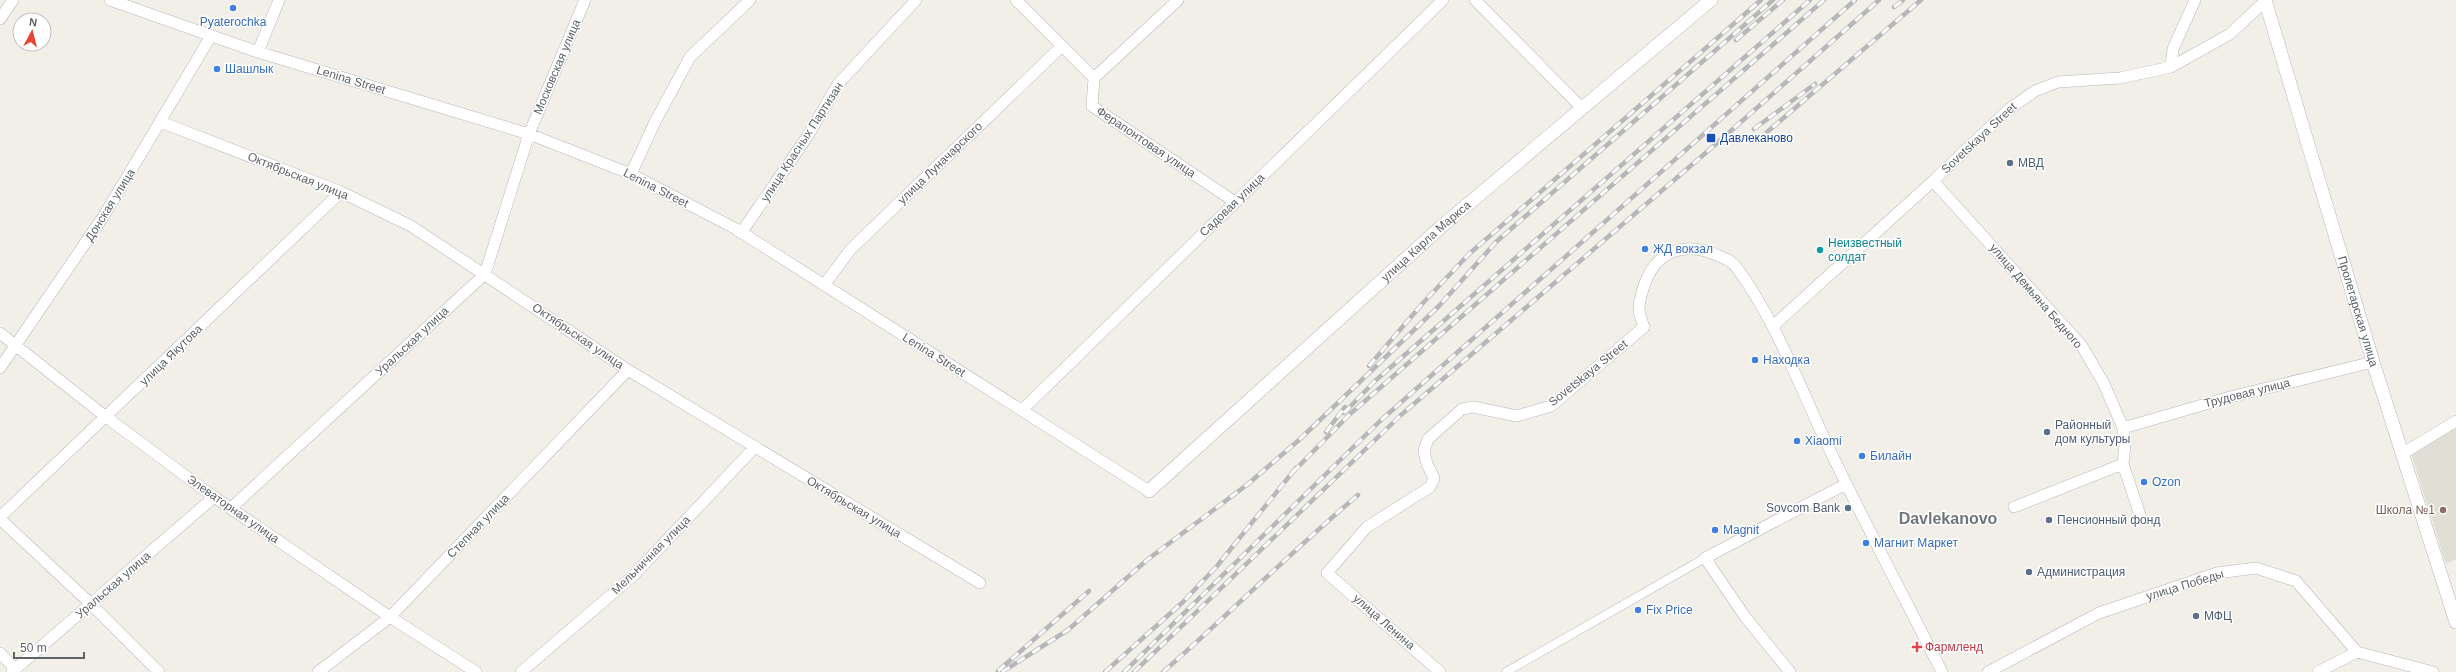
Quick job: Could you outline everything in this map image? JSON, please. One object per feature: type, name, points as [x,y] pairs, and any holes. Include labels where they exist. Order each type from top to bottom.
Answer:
[{"type":"street","name":"Lenina Street","points":[[110,0],[258,52],[529,134],[631,174],[741,233],[1149,491]]},
{"type":"street","points":[[258,52],[279,0]]},
{"type":"street","name":"Московская улица","points":[[529,134],[585,0]]},
{"type":"street","points":[[631,174],[655,122],[690,57],[750,0]]},
{"type":"street","name":"улица Красных Партизан","points":[[741,233],[807,137],[838,84],[916,0]]},
{"type":"street","points":[[1016,0],[1094,78],[1178,0]]},
{"type":"street","name":"Садовая улица","points":[[1022,410],[1443,0]]},
{"type":"street","points":[[1475,0],[1581,108]]},
{"type":"street","name":"улица Карла Маркса","points":[[1149,491],[1442,226],[1711,0]]},
{"type":"street","points":[[2171,67],[2173,49],[2195,0]]},
{"type":"street","name":"Sovetskaya Street","points":[[1773,326],[1934,181],[2008,109],[2035,91],[2058,82],[2120,78],[2171,67],[2230,34],[2264,1]]},
{"type":"street","name":"Пролетарская улица","points":[[2264,1],[2373,362],[2456,622]]},
{"type":"street","points":[[0,19],[8,2]]},
{"type":"street","name":"Донская улица","points":[[0,368],[105,214],[211,36]]},
{"type":"street","name":"улица Луначарского","points":[[824,285],[851,249],[1062,46]]},
{"type":"street","name":"Ферапонтовая улица","points":[[1094,78],[1092,106],[1235,202]]},
{"type":"street","name":"Октябрьская улица","points":[[161,122],[341,192],[411,226],[628,370],[980,583]]},
{"type":"street","name":"Уральская улица","points":[[231,508],[485,274],[529,134]]},
{"type":"street","name":"улица Демьяна Бедного","points":[[1934,181],[2082,346],[2104,384],[2123,428],[2125,445],[2123,464],[2140,515]]},
{"type":"street","name":"улица Якутова","points":[[0,518],[341,192]]},
{"type":"street","name":"Sovetskaya Street","points":[[1327,573],[1367,527],[1430,487],[1434,478],[1424,451],[1428,440],[1462,409],[1473,407],[1517,416],[1551,406],[1644,327],[1637,312],[1646,277],[1653,266],[1667,253],[1690,248],[1708,251],[1731,262],[1773,326],[1846,484],[1942,672]]},
{"type":"street","name":"Элеваторная улица","points":[[0,332],[106,416],[214,497],[390,617],[476,672]]},
{"type":"street","name":"Трудовая улица","points":[[2123,428],[2230,397],[2373,362]]},
{"type":"street","name":"Степная улица","points":[[318,672],[390,617],[628,370]]},
{"type":"street","points":[[2402,454],[2456,421]]},
{"type":"street","name":"Мельничная улица","points":[[521,672],[633,576],[755,447]]},
{"type":"street","points":[[2014,507],[2123,464]]},
{"type":"street","points":[[1506,672],[1705,558],[1846,484]]},
{"type":"street","name":"Уральская улица","points":[[14,671],[214,497]]},
{"type":"street","points":[[0,518],[91,604],[159,672]]},
{"type":"street","points":[[1705,558],[1746,618],[1790,672]]},
{"type":"street","name":"улица Победы","points":[[1988,672],[2099,613],[2217,573],[2256,568],[2296,581],[2357,652]]},
{"type":"street","name":"улица Ленина","points":[[1327,573],[1440,672]]},
{"type":"street","points":[[2318,672],[2357,652],[2433,672]]},
{"type":"street","points":[[0,653],[14,671]]},
{"type":"shaded area","name":"Школа №1","points":[[2456,426],[2456,559],[2446,564],[2411,453]]},
{"type":"railway","points":[[1369,366],[1423,303],[1469,254],[1761,0]]},
{"type":"railway","points":[[1002,672],[1068,630],[1147,560],[1248,484],[1299,440],[1439,306],[1496,242],[1773,0]]},
{"type":"railway","points":[[1736,40],[1783,0]]},
{"type":"railway","points":[[1344,413],[1375,381],[1810,0]]},
{"type":"railway","points":[[1293,472],[1350,414],[1824,0]]},
{"type":"railway","points":[[1124,672],[1380,421],[1855,0]]},
{"type":"railway","points":[[1134,672],[1401,415],[1716,144],[1879,0]]},
{"type":"railway","points":[[1894,7],[1903,0]]},
{"type":"railway","points":[[1759,139],[1921,0]]},
{"type":"railway","points":[[1754,129],[1815,84]]},
{"type":"railway","points":[[1326,432],[1345,407]]},
{"type":"railway","points":[[1105,672],[1183,602],[1217,566],[1296,468]]},
{"type":"railway","points":[[1163,672],[1358,495]]},
{"type":"railway","points":[[998,671],[1089,591]]},
{"type":"place","name":"Pyaterochka","points":[[233,8]]},
{"type":"place","name":"Шашлык","points":[[217,69]]},
{"type":"place","name":"Давлеканово","points":[[1711,138]]},
{"type":"place","name":"МВД","points":[[2010,163]]},
{"type":"place","name":"ЖД вокзал","points":[[1645,249]]},
{"type":"place","name":"Неизвестный солдат","points":[[1820,250]]},
{"type":"place","name":"Находка","points":[[1755,360]]},
{"type":"place","name":"Районный дом культуры","points":[[2047,432]]},
{"type":"place","name":"Xiaomi","points":[[1797,441]]},
{"type":"place","name":"Билайн","points":[[1862,456]]},
{"type":"place","name":"Ozon","points":[[2144,482]]},
{"type":"place","name":"Sovcom Bank","points":[[1848,508]]},
{"type":"place","name":"Школа №1","points":[[2443,510]]},
{"type":"place","name":"Пенсионный фонд","points":[[2049,520]]},
{"type":"place","name":"Magnit","points":[[1715,530]]},
{"type":"place","name":"Магнит Маркет","points":[[1866,543]]},
{"type":"place","name":"Администрация","points":[[2029,572]]},
{"type":"place","name":"Fix Price","points":[[1638,610]]},
{"type":"place","name":"МФЦ","points":[[2196,616]]},
{"type":"place","name":"Фармленд","points":[[1917,647]]},
{"type":"district","name":"Davlekanovo","points":[[1948,518]]}]
